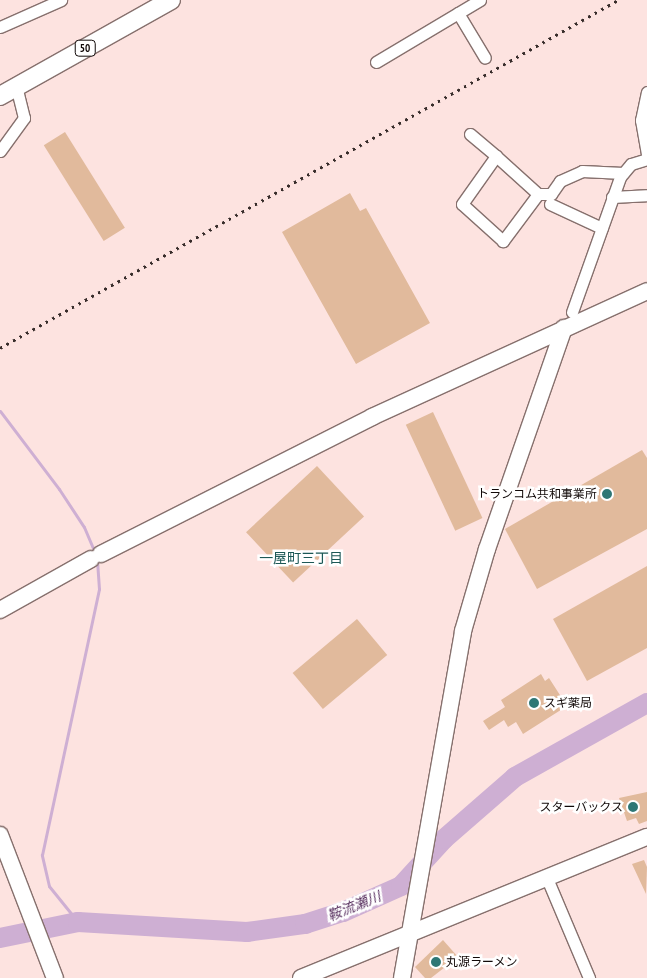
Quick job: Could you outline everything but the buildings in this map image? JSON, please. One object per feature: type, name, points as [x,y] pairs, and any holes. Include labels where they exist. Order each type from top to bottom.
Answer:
[{"type":"main road","name":"50","points":[[0,96],[171,0]]},
{"type":"street","points":[[0,27],[59,0]]},
{"type":"street","points":[[376,62],[458,13],[467,3],[480,0]]},
{"type":"street","points":[[458,13],[485,58]]},
{"type":"street","points":[[0,151],[24,118],[16,87]]},
{"type":"street","points":[[647,92],[641,120],[647,155]]},
{"type":"street","points":[[470,134],[538,194],[551,194],[560,181],[582,171],[623,173]]},
{"type":"street","points":[[496,156],[462,204],[503,241],[538,194]]},
{"type":"street","points":[[572,312],[612,197],[623,173],[631,164],[647,159]]},
{"type":"street","points":[[612,197],[646,195]]},
{"type":"street","points":[[550,204],[602,228]]},
{"type":"street","points":[[0,610],[96,556],[372,417],[564,328],[647,292]]},
{"type":"street","points":[[402,978],[413,932],[444,723],[463,631],[486,548],[564,328]]},
{"type":"street","points":[[0,835],[26,907],[53,972]]},
{"type":"street","points":[[301,978],[546,876],[647,837]]},
{"type":"street","points":[[546,876],[588,978]]},
{"type":"waterway","points":[[0,411],[59,489],[84,527],[95,553]]},
{"type":"waterway","points":[[78,922],[49,886],[42,855],[99,589],[97,559]]},
{"type":"waterway","name":"鞍流瀬川","points":[[0,938],[78,922],[247,932],[305,924],[343,912],[401,886],[444,839],[515,777],[647,703]]},
{"type":"railway","points":[[0,348],[618,0]]},
{"type":"place","name":"トランコム共和事業所","points":[[607,494]]},
{"type":"place","name":"スギ薬局","points":[[534,703]]},
{"type":"place","name":"スターバックス","points":[[633,807]]},
{"type":"place","name":"丸源ラーメン","points":[[436,962]]},
{"type":"district","name":"一屋町三丁目","points":[[301,558]]}]
